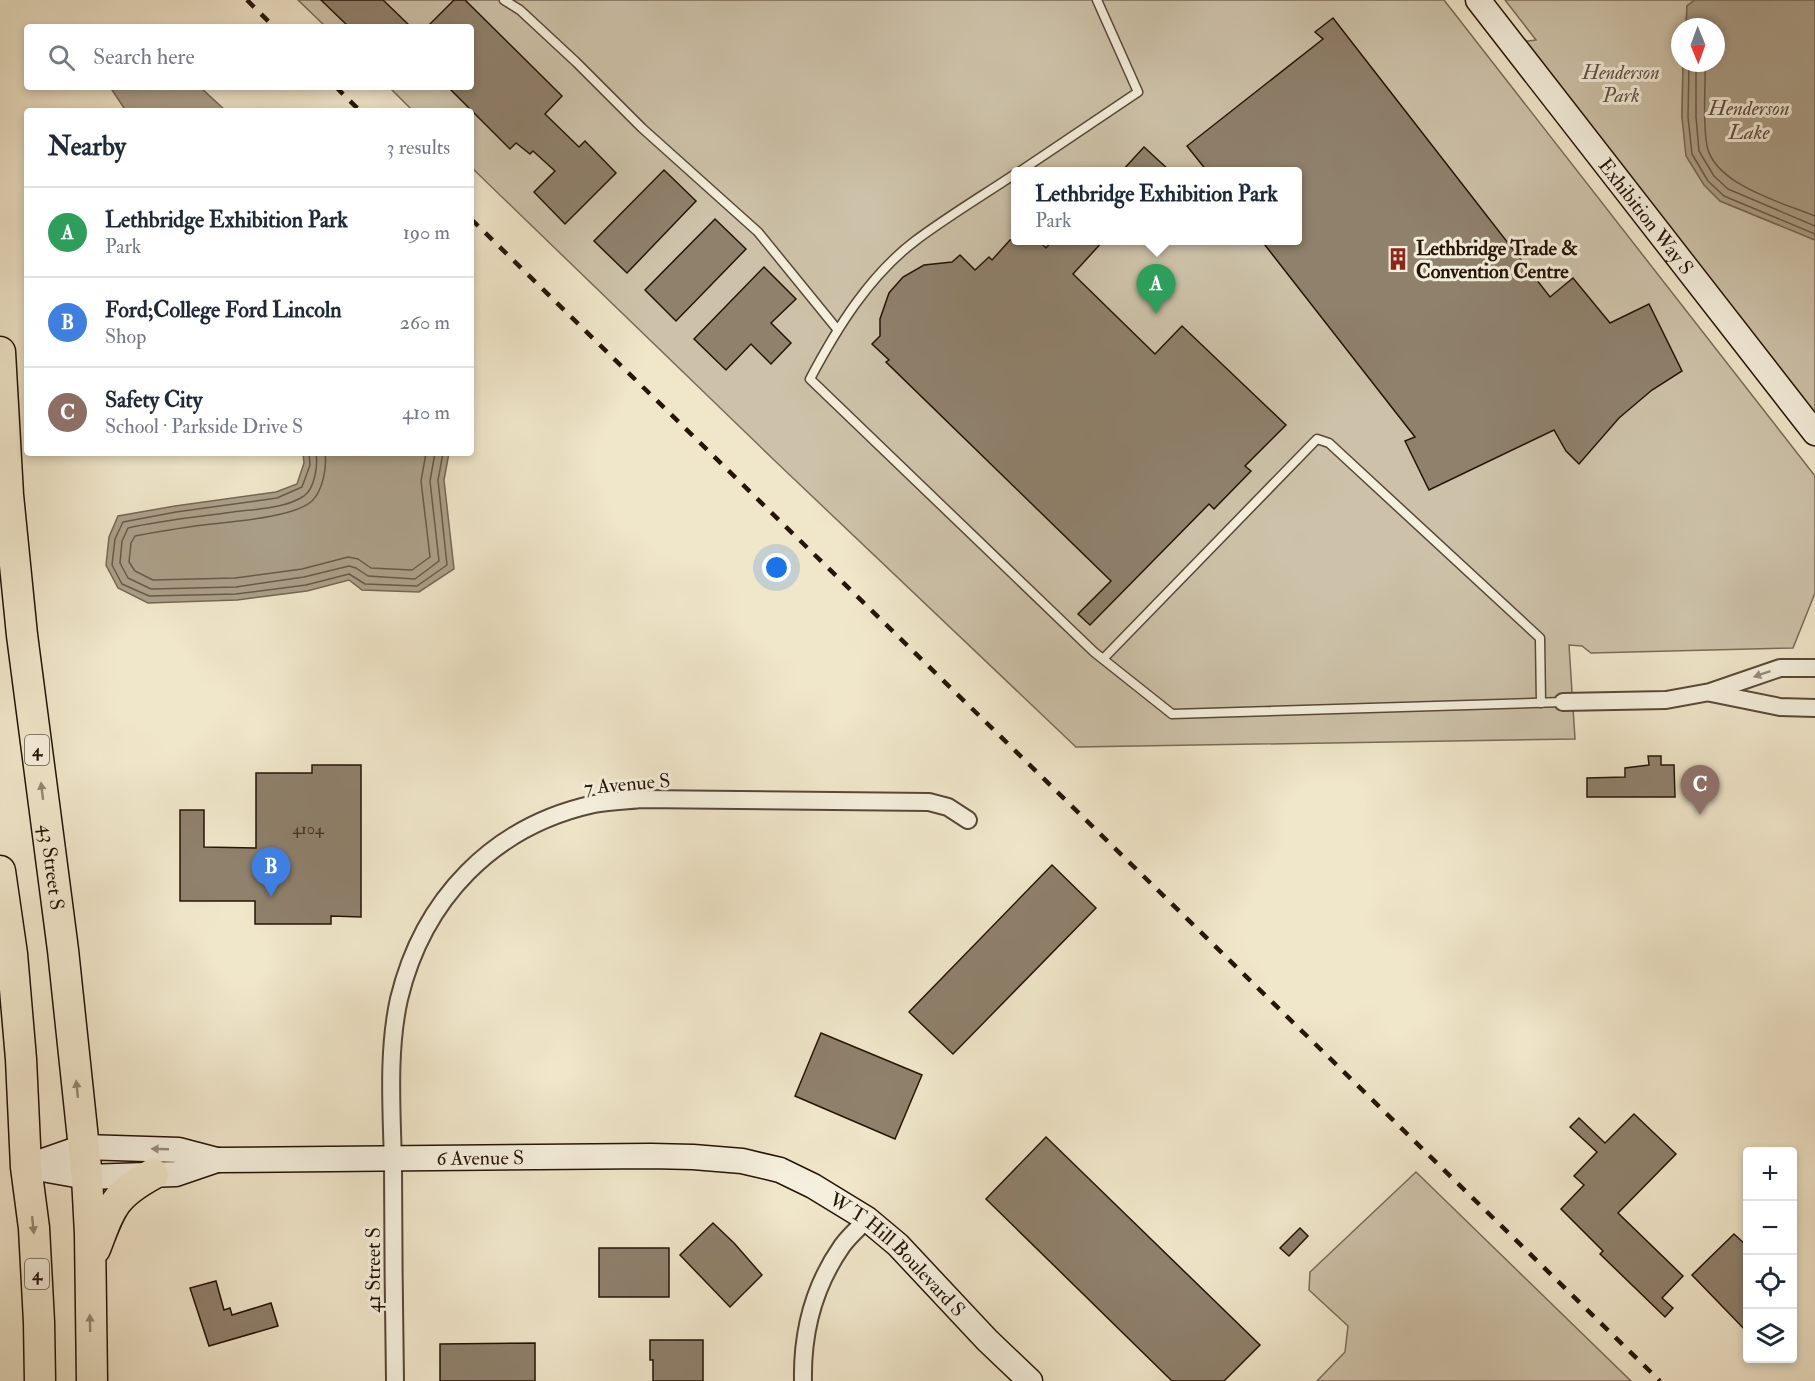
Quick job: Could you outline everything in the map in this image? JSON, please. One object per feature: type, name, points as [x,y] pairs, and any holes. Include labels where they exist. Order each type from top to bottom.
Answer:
[{"type":"highway","name":"43 Street S","points":[[0,352],[8,495],[22,635],[63,950],[87,1177],[92,1381]]},
{"type":"highway","name":"4","points":[[0,870],[14,977],[21,1059],[26,1167],[35,1240],[40,1381]]},
{"type":"highway","points":[[90,1260],[109,1212],[123,1193],[153,1174]]},
{"type":"street","name":"Exhibition Way S","points":[[1478,0],[1815,433]]},
{"type":"street","points":[[1563,702],[1666,700],[1710,692],[1780,668],[1815,668]]},
{"type":"street","points":[[1710,692],[1780,707],[1815,708]]},
{"type":"street","name":"7 Avenue S","points":[[393,1159],[392,1065],[395,1031],[399,999],[412,957],[426,925],[445,896],[467,872],[510,837],[536,824],[595,804],[639,799],[929,801],[948,807],[968,820]]},
{"type":"street","name":"6 Avenue S","points":[[26,1167],[83,1147],[179,1150],[217,1160],[651,1156],[742,1161]]},
{"type":"street","name":"41 Street S","points":[[393,1159],[395,1381]]},
{"type":"street","name":"6 Avenue S","points":[[26,1167],[87,1177],[176,1174],[217,1160]]},
{"type":"street","name":"W T Hill Boulevard S","points":[[742,1161],[780,1170],[813,1186],[867,1219],[898,1245],[987,1340],[1030,1381]]},
{"type":"street","points":[[803,1381],[802,1358],[807,1324],[816,1294],[827,1269],[843,1244],[867,1219]]},
{"type":"lane","points":[[504,0],[520,10],[642,128],[758,232],[837,329]]},
{"type":"lane","points":[[1026,167],[1138,92],[1097,0]]},
{"type":"lane","points":[[1011,177],[914,241],[887,267],[837,329],[810,379],[1103,659],[1172,714],[1563,702]]},
{"type":"lane","points":[[1103,659],[1317,439],[1329,443],[1540,638],[1541,703]]},
{"type":"green space","points":[[298,0],[1444,0],[1815,476],[1815,593],[1793,648],[1591,653],[1582,646],[1569,645],[1575,739],[1076,747],[774,460],[474,170],[474,108],[410,108],[392,90],[474,90],[474,24],[323,24]]},
{"type":"green space","name":"Henderson Park","points":[[1505,0],[1695,0],[1687,6],[1686,18],[1671,18],[1671,72],[1683,72],[1682,118],[1720,201],[1815,240],[1815,433],[1512,43],[1536,40]]},
{"type":"green space","points":[[1416,1172],[1631,1381],[1317,1381],[1345,1352],[1348,1326],[1309,1290],[1310,1272]]},
{"type":"water","name":"Henderson Lake","points":[[1695,0],[1815,0],[1815,240],[1720,201],[1704,185],[1686,156],[1682,118],[1683,72],[1725,72],[1725,18],[1686,18],[1687,6]]},
{"type":"water","points":[[112,90],[203,90],[223,108],[124,108]]},
{"type":"water","points":[[303,456],[448,456],[444,480],[454,569],[419,592],[362,590],[349,580],[307,591],[237,600],[148,603],[118,588],[106,565],[109,537],[118,516],[276,492],[297,484],[304,463]]},
{"type":"building","points":[[321,0],[383,0],[408,24],[346,24]]},
{"type":"building","points":[[454,0],[465,0],[562,96],[545,114],[579,147],[585,141],[616,173],[565,224],[534,192],[555,171],[533,151],[530,154],[516,143],[510,149],[474,113],[474,108],[469,108],[451,90],[474,90],[474,24],[430,24]]},
{"type":"building","name":"Lethbridge Trade & Convention Centre","points":[[1333,18],[1550,297],[1573,278],[1610,323],[1649,304],[1682,371],[1652,390],[1619,418],[1579,464],[1566,451],[1554,430],[1429,490],[1405,441],[1415,437],[1265,245],[1302,245],[1302,167],[1204,167],[1187,146],[1323,39],[1315,32]]},
{"type":"building","points":[[1144,147],[1166,167],[1126,167]]},
{"type":"building","points":[[664,170],[696,201],[627,273],[594,241]]},
{"type":"building","points":[[715,219],[746,249],[676,321],[645,290]]},
{"type":"building","points":[[1010,240],[1011,245],[1043,245],[1046,248],[1049,245],[1099,245],[1073,274],[1155,354],[1182,326],[1286,425],[1245,466],[1251,471],[1214,509],[1209,504],[1090,625],[1078,614],[1111,581],[886,362],[889,360],[872,344],[880,336],[880,319],[889,293],[903,277],[924,265],[952,262],[960,255],[975,270],[989,257],[992,260]]},
{"type":"building","points":[[764,267],[796,299],[771,323],[791,343],[771,364],[751,344],[726,370],[694,339]]},
{"type":"building","points":[[1648,756],[1661,756],[1661,765],[1674,765],[1675,797],[1587,797],[1587,778],[1625,777],[1625,768],[1649,765]]},
{"type":"building","points":[[312,765],[361,765],[361,917],[331,916],[331,924],[255,924],[255,901],[180,901],[180,810],[204,810],[204,847],[256,848],[256,773],[312,773]]},
{"type":"building","points":[[1052,865],[1096,908],[953,1054],[909,1012]]},
{"type":"building","points":[[821,1033],[922,1075],[895,1139],[795,1096]]},
{"type":"building","points":[[1634,1114],[1676,1154],[1618,1213],[1683,1276],[1662,1298],[1673,1308],[1665,1317],[1600,1254],[1603,1251],[1561,1209],[1584,1185],[1574,1176],[1597,1152],[1570,1127],[1579,1118],[1605,1143]]},
{"type":"building","points":[[1046,1137],[1260,1345],[1224,1381],[1172,1381],[986,1199]]},
{"type":"building","points":[[713,1223],[762,1275],[730,1307],[680,1255]]},
{"type":"building","points":[[1300,1228],[1308,1236],[1289,1256],[1280,1248]]},
{"type":"building","points":[[1734,1234],[1743,1242],[1743,1328],[1692,1275]]},
{"type":"building","points":[[599,1248],[669,1248],[669,1297],[599,1297]]},
{"type":"building","points":[[216,1281],[224,1310],[230,1308],[232,1315],[271,1303],[278,1326],[209,1346],[190,1288]]},
{"type":"building","points":[[650,1340],[703,1340],[703,1381],[653,1381]]},
{"type":"building","points":[[535,1343],[535,1381],[440,1381],[440,1344]]},
{"type":"railway","points":[[247,0],[271,24]]},
{"type":"railway","points":[[339,90],[357,108]]},
{"type":"railway","points":[[474,222],[1660,1381]]},
{"type":"place","name":"Lethbridge Trade & Convention Centre","points":[[1398,259]]},
{"type":"place","name":"Lethbridge Exhibition Park","points":[[1156,314]]},
{"type":"place","name":"Safety City","points":[[1700,815]]},
{"type":"place","name":"Ford;College Ford Lincoln","points":[[271,897]]}]
